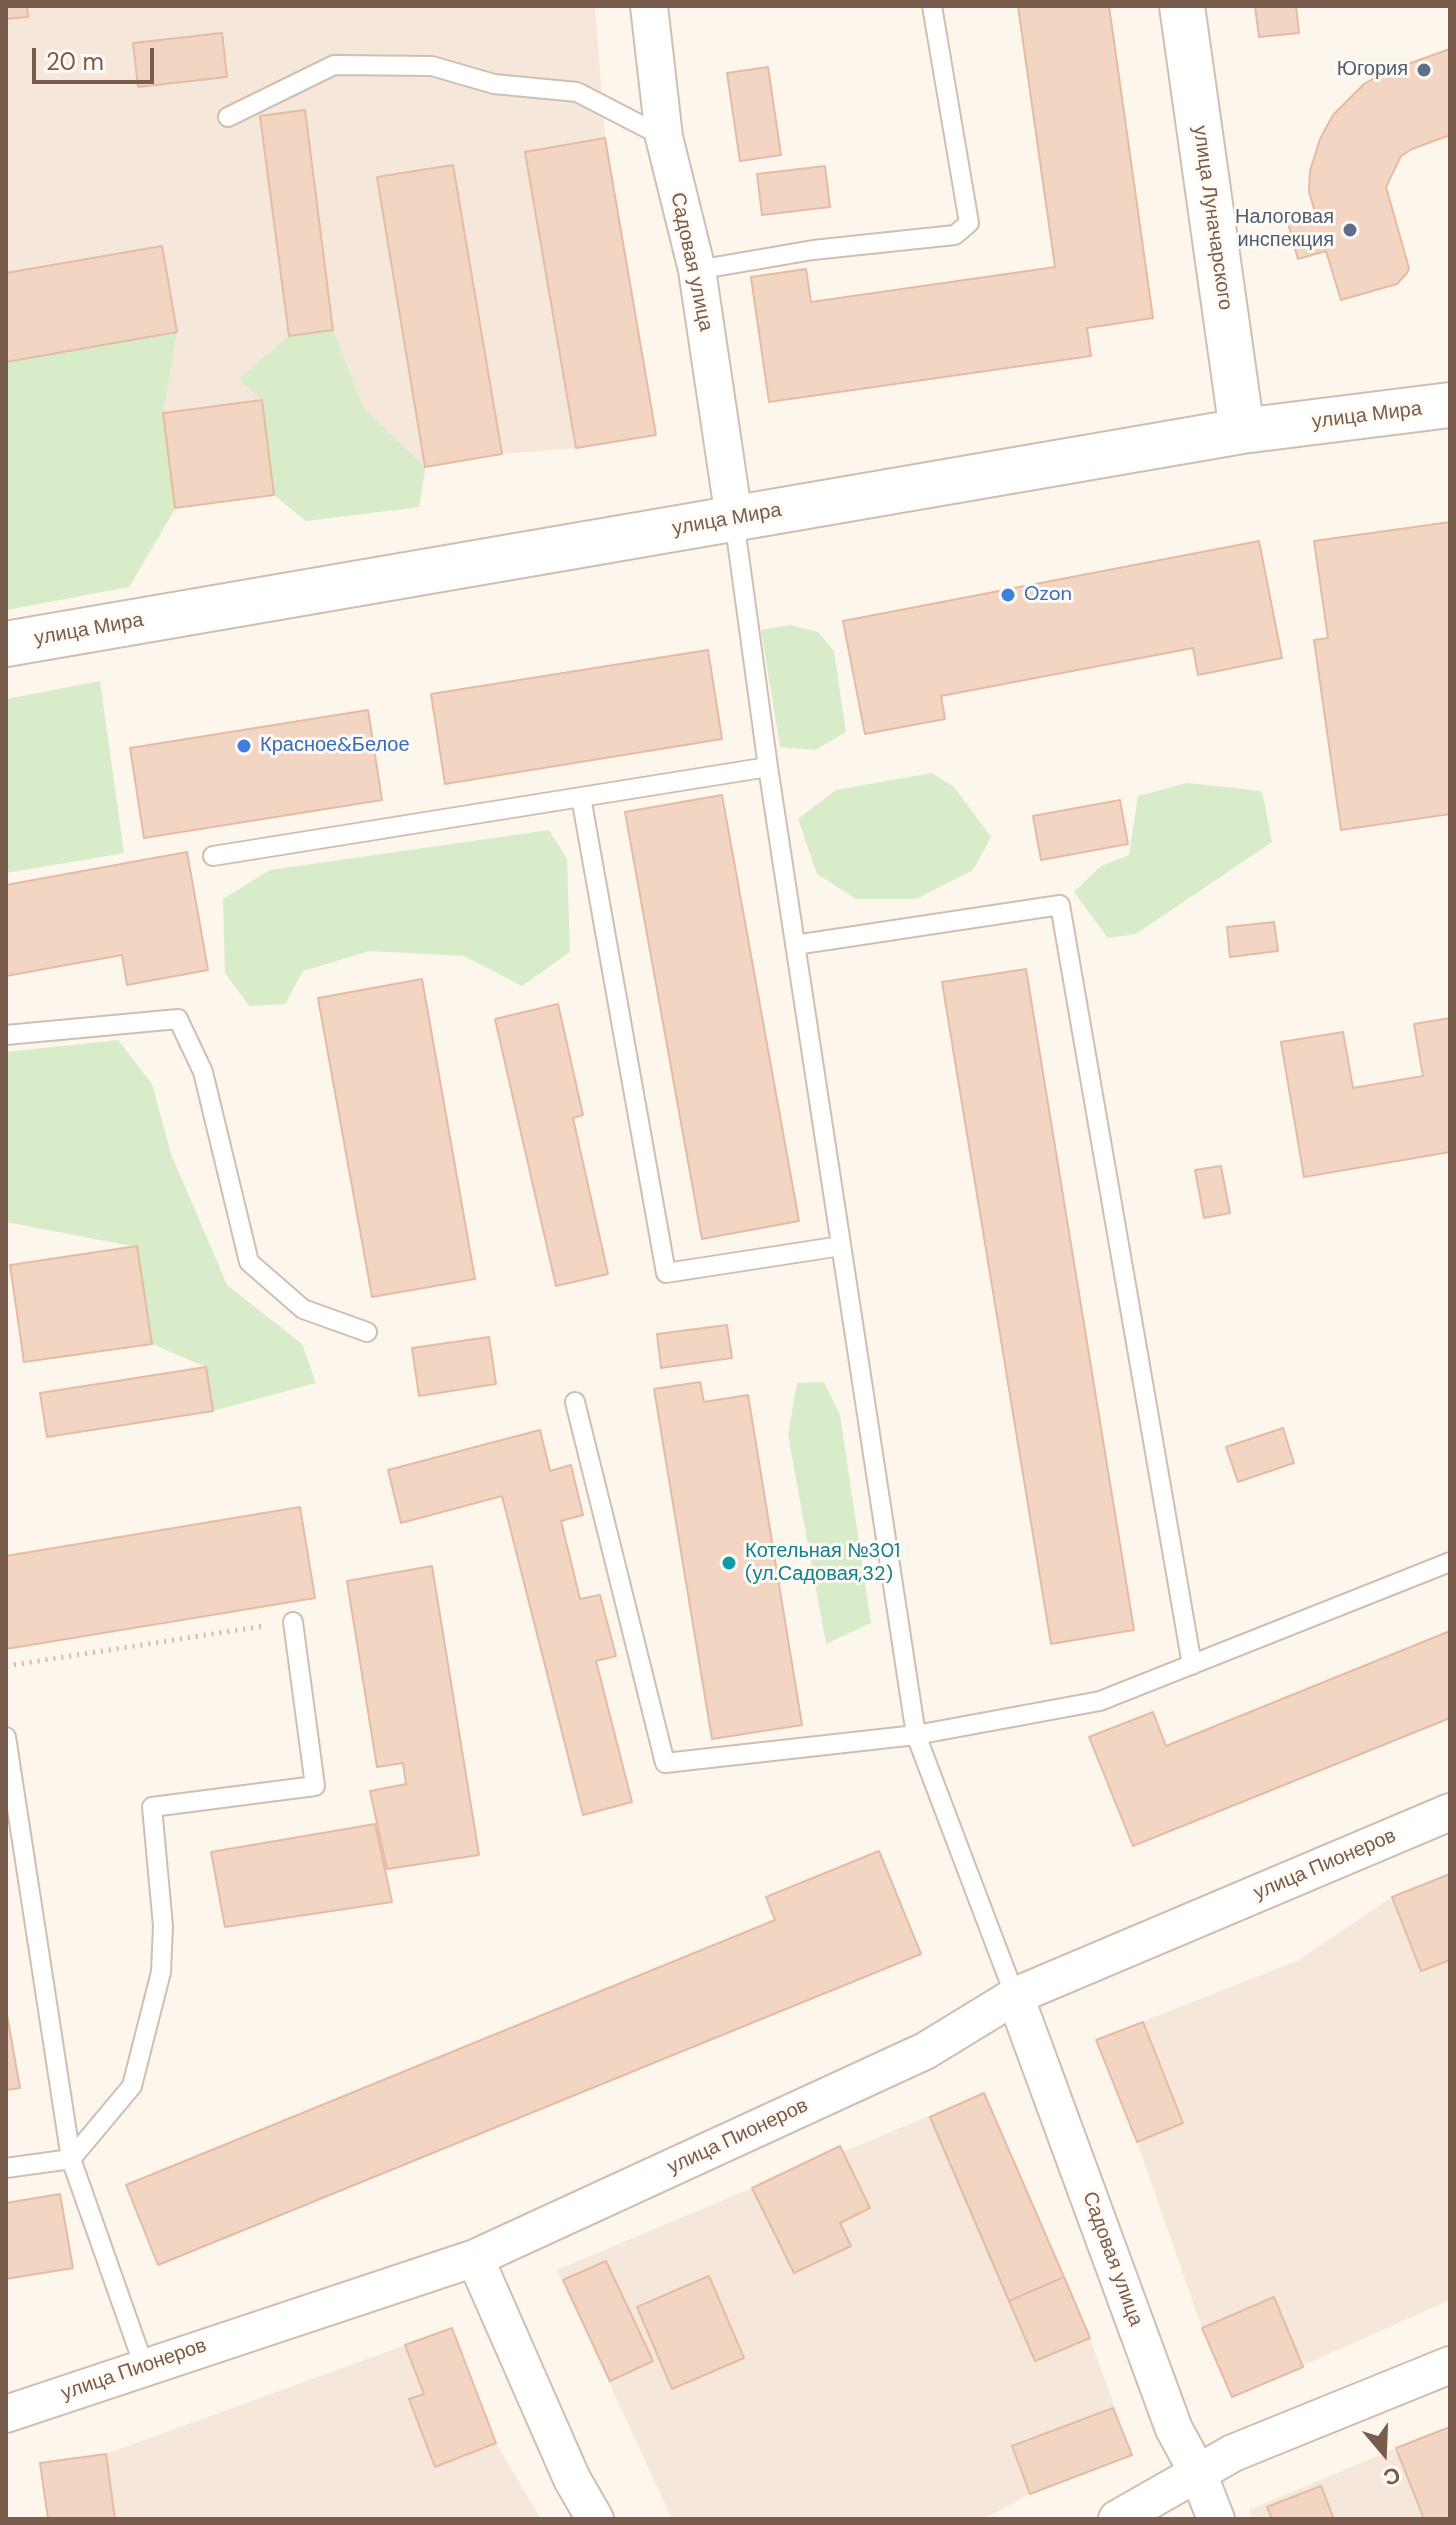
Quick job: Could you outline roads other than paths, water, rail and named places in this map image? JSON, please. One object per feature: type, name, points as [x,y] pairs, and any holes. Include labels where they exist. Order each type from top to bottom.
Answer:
[{"type":"street","name":"Садовая улица","points":[[649,6],[664,137],[697,270],[734,518]]},
{"type":"street","name":"улица Луначарского","points":[[1182,6],[1242,431]]},
{"type":"street","name":"улица Мира","points":[[6,644],[1242,431],[1450,405]]},
{"type":"street","name":"улица Пионеров","points":[[6,2414],[475,2258],[925,2051],[1015,1996],[1450,1812]]},
{"type":"street","name":"Садовая улица","points":[[1015,1996],[1174,2429],[1198,2473],[1216,2519]]},
{"type":"street","points":[[475,2258],[572,2479],[595,2519]]},
{"type":"street","points":[[1117,2519],[1233,2453],[1450,2365]]},
{"type":"lane","points":[[697,270],[813,250],[955,235],[969,223],[932,6]]},
{"type":"lane","points":[[228,117],[334,65],[432,66],[494,84],[577,92],[664,137]]},
{"type":"lane","points":[[734,518],[768,767],[916,1735],[1015,1996]]},
{"type":"lane","points":[[213,856],[768,767]]},
{"type":"lane","points":[[581,797],[666,1273],[841,1246]]},
{"type":"lane","points":[[795,945],[1060,905],[1192,1665]]},
{"type":"lane","points":[[6,1035],[178,1019],[203,1072],[249,1262],[303,1309],[367,1332]]},
{"type":"lane","points":[[575,1402],[665,1763],[916,1735],[1100,1701],[1450,1562]]},
{"type":"lane","points":[[6,2168],[71,2159],[132,2086],[161,1972],[163,1926],[152,1807],[315,1786],[293,1622]]},
{"type":"lane","points":[[6,1737],[71,2159],[144,2366]]},
{"type":"place","name":"Югория","points":[[1424,70]]},
{"type":"place","name":"Налоговая инспекция","points":[[1350,230]]},
{"type":"place","name":"Ozon","points":[[1008,595]]},
{"type":"place","name":"Красное&Белое","points":[[244,746]]},
{"type":"place","name":"Котельная №301 (ул.Садовая,32)","points":[[729,1563]]}]
